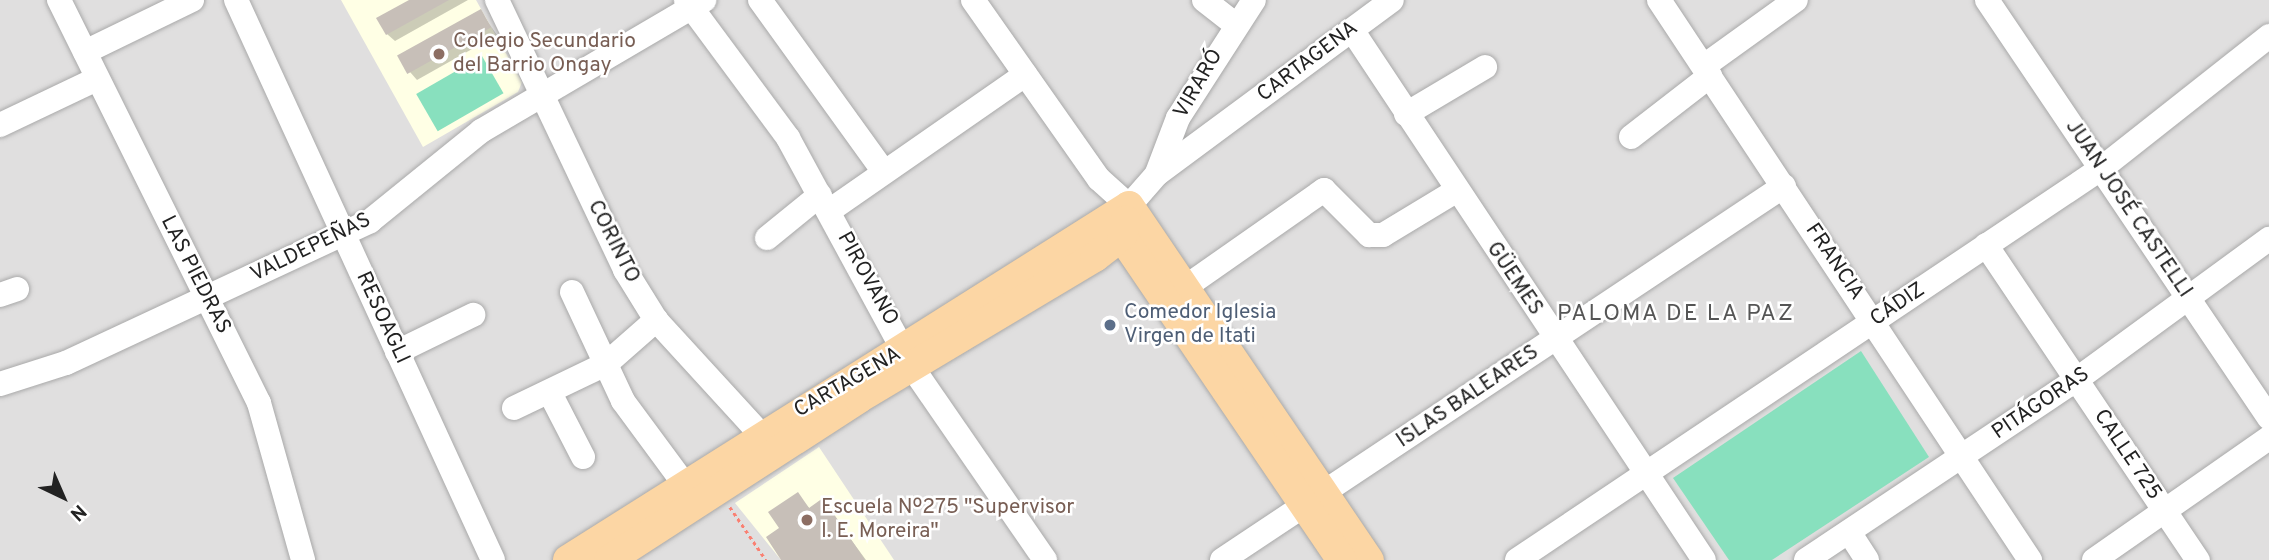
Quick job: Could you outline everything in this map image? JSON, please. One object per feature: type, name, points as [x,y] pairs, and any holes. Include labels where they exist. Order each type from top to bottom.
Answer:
[{"type":"main road","points":[[1120,221],[1184,288],[1314,499],[1342,560]]},
{"type":"main road","points":[[1120,221],[1314,499],[1369,560]]},
{"type":"main road","name":"CARTAGENA","points":[[568,560],[685,485],[770,443],[910,359],[1120,221]]},
{"type":"main road","name":"CARTAGENA","points":[[609,560],[718,490],[770,443]]},
{"type":"street","name":"LAS PIEDRAS","points":[[59,0],[260,403],[303,560]]},
{"type":"street","points":[[85,52],[192,0]]},
{"type":"street","name":"RESOAGLI","points":[[236,0],[493,560]]},
{"type":"street","name":"CORINTO","points":[[497,0],[545,91],[596,215],[656,320],[770,443]]},
{"type":"street","points":[[760,0],[884,172]]},
{"type":"street","points":[[973,0],[1099,178],[1120,221]]},
{"type":"street","points":[[1204,0],[1236,25]]},
{"type":"street","name":"VIRARÓ","points":[[1157,174],[1178,118],[1254,0]]},
{"type":"street","name":"CARTAGENA","points":[[1120,221],[1157,174],[1360,15],[1392,0]]},
{"type":"street","name":"FRANCIA","points":[[1658,0],[1874,321],[2030,560]]},
{"type":"street","points":[[1631,137],[1707,71],[1796,0]]},
{"type":"street","name":"JUAN JOSÉ CASTELLI","points":[[1987,0],[2269,418]]},
{"type":"street","name":"VALDEPEÑAS","points":[[0,384],[66,363],[208,299],[389,209],[481,131],[694,2]]},
{"type":"street","name":"PIROVANO","points":[[694,2],[788,138],[910,359],[1045,560]]},
{"type":"street","name":"GÜEMES","points":[[1360,15],[1406,114],[1704,560]]},
{"type":"street","name":"CÁDIZ","points":[[1517,560],[2102,169],[2269,36]]},
{"type":"street","points":[[1406,114],[1485,67]]},
{"type":"street","points":[[766,238],[824,203],[884,172],[1025,75]]},
{"type":"street","points":[[0,125],[97,79]]},
{"type":"street","name":"ISLAS BALEARES","points":[[1222,560],[1784,186]]},
{"type":"street","points":[[1184,288],[1324,190],[1369,235],[1383,235],[1455,191]]},
{"type":"street","name":"PITÁGORAS","points":[[1806,560],[2076,380],[2190,300],[2269,239]]},
{"type":"street","name":"CALLE 725","points":[[1986,245],[2198,560]]},
{"type":"street","points":[[572,292],[623,401],[685,485]]},
{"type":"street","points":[[397,352],[473,315]]},
{"type":"street","points":[[514,408],[606,364],[656,320]]},
{"type":"street","points":[[550,393],[583,457]]},
{"type":"street","points":[[2094,560],[2269,438]]},
{"type":"street","points":[[1849,532],[1867,560]]},
{"type":"path","points":[[718,490],[766,560]]},
{"type":"shaded area","points":[[0,0],[2269,0],[2269,560],[0,560]]},
{"type":"shaded area","name":"Colegio Secundario del Barrio Ongay","points":[[341,0],[476,0],[522,82],[518,92],[423,147]]},
{"type":"shaded area","name":"Escuela Nº275 \"Supervisor I. E. Moreira\"","points":[[819,447],[894,560],[781,560],[735,503]]},
{"type":"green space","points":[[482,56],[504,93],[438,131],[416,94]]},
{"type":"green space","points":[[1861,351],[1929,457],[1772,560],[1729,560],[1673,478]]},
{"type":"building","points":[[409,0],[449,0],[386,35],[376,18]]},
{"type":"building","points":[[481,9],[491,27],[407,74],[397,56]]},
{"type":"building","points":[[798,492],[809,508],[823,498],[865,560],[781,560],[766,537],[779,528],[768,512]]},
{"type":"place","name":"Colegio Secundario del Barrio Ongay","points":[[439,54]]},
{"type":"place","name":"Comedor Iglesia Virgen de Itati","points":[[1110,325]]},
{"type":"place","name":"Escuela Nº275 \"Supervisor I. E. Moreira\"","points":[[807,520]]},
{"type":"district","name":"PALOMA DE LA PAZ","points":[[1676,315]]}]
